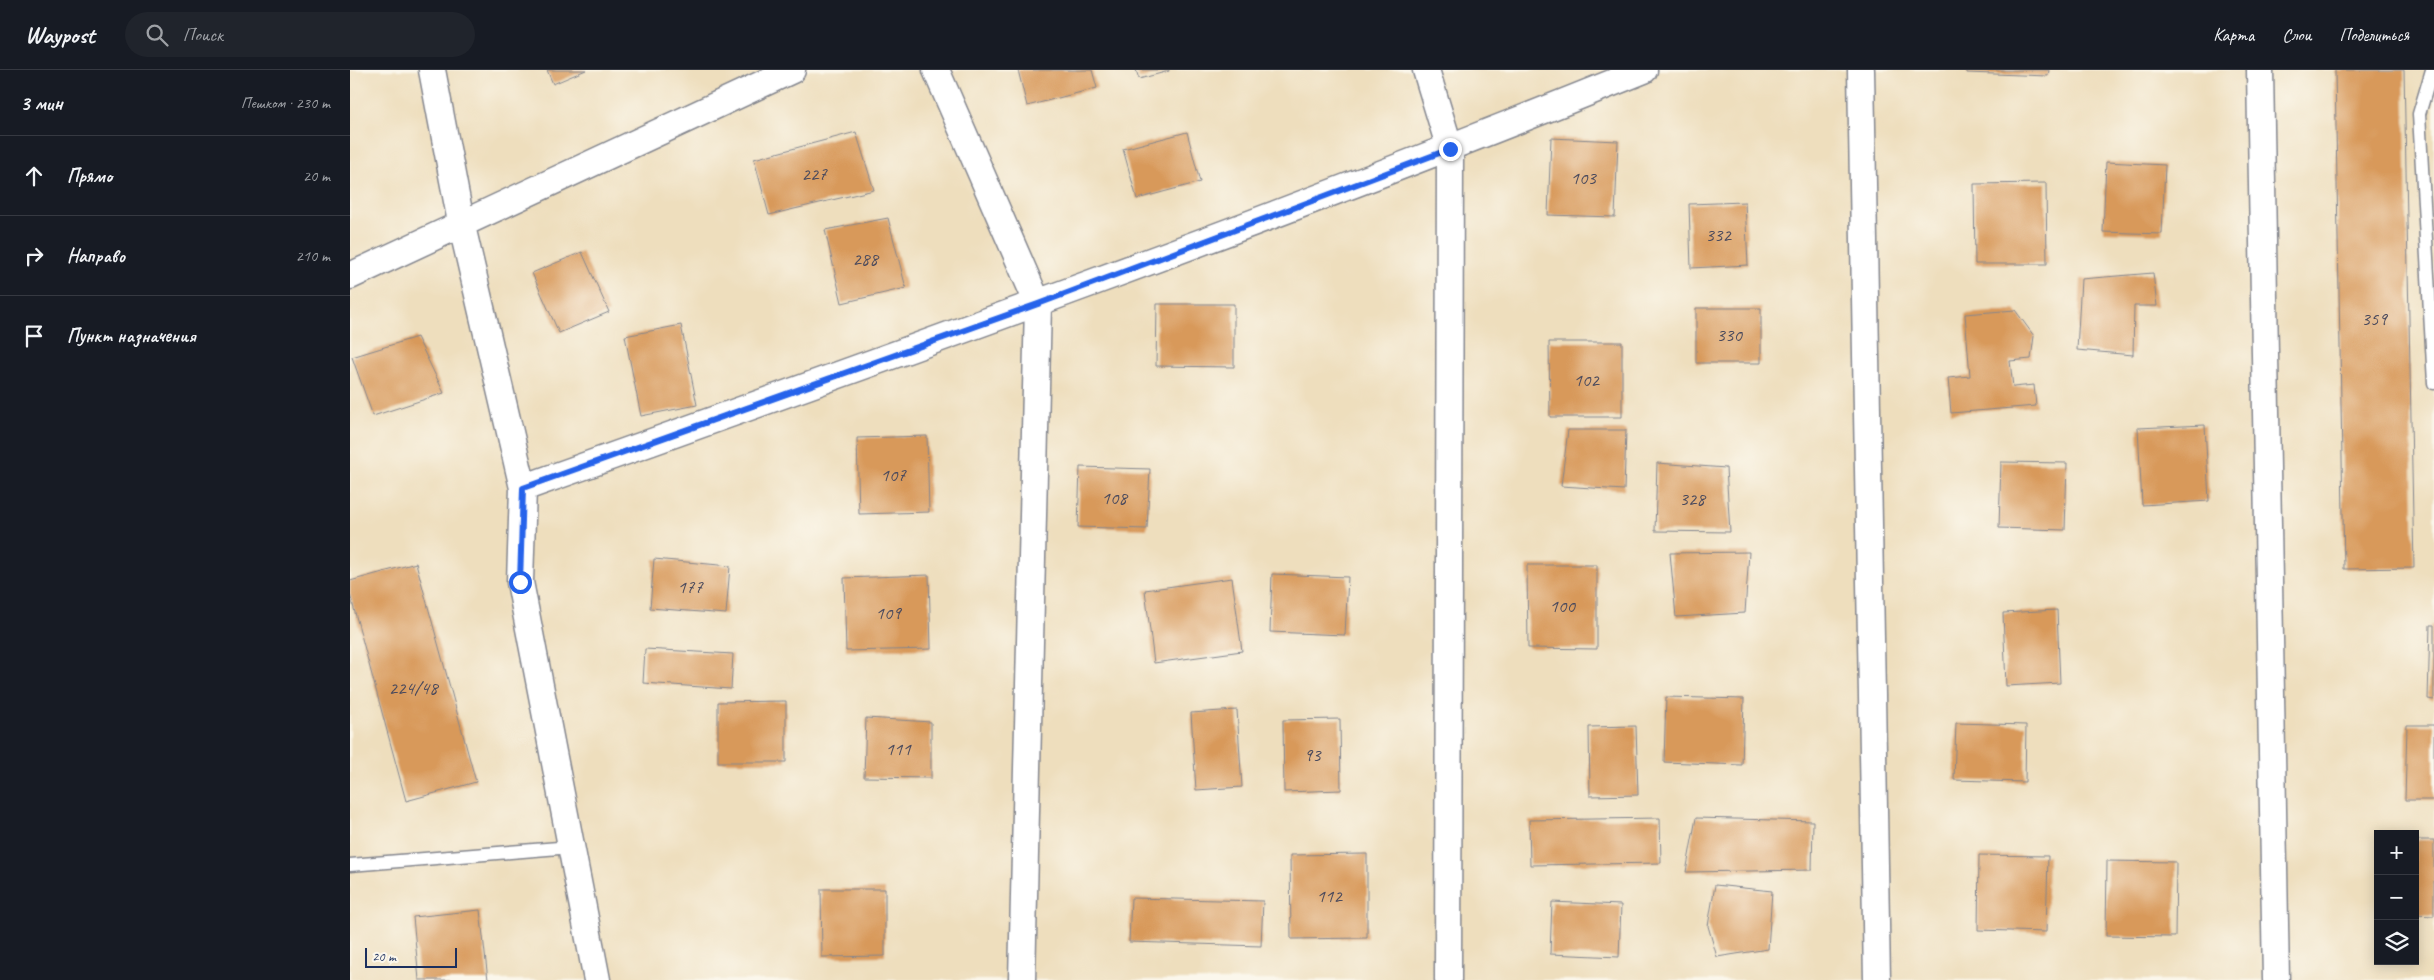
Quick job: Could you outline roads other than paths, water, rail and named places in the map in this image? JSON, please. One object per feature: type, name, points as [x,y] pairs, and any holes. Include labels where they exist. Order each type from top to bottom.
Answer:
[{"type":"street","points":[[432,70],[462,222],[523,488],[520,582],[597,980]]},
{"type":"street","points":[[350,276],[462,222],[792,70]]},
{"type":"street","points":[[936,70],[1038,304],[1022,980]]},
{"type":"street","points":[[1426,70],[1450,149],[1448,980]]},
{"type":"street","points":[[523,488],[1038,304],[1450,149],[1644,70]]},
{"type":"street","points":[[1861,70],[1877,980]]},
{"type":"street","points":[[2260,70],[2276,980]]},
{"type":"lane","points":[[2432,70],[2419,114],[2434,383]]},
{"type":"lane","points":[[350,865],[571,847]]}]
